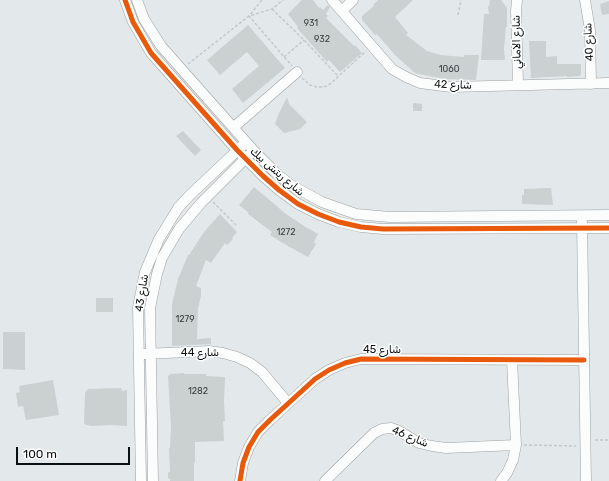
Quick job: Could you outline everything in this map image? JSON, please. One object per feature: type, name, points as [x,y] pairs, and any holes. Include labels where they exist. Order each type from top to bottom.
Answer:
[{"type":"street","name":"شارع ريتش بيك","points":[[125,0],[133,22],[151,52],[245,159],[263,176],[298,204],[318,214],[339,222],[361,227],[400,230],[609,228]]},
{"type":"street","name":"شارع ريتش بيك","points":[[137,0],[144,19],[161,46],[254,151],[277,174],[306,194],[333,207],[356,214],[408,218],[609,215]]},
{"type":"street","name":"شارع 42","points":[[332,0],[392,69],[420,83],[451,87],[609,84]]},
{"type":"street","points":[[342,11],[353,0]]},
{"type":"street","name":"شارع الاماني","points":[[517,0],[518,85]]},
{"type":"street","name":"شارع 40","points":[[585,0],[590,30],[591,84]]},
{"type":"street","points":[[234,127],[297,72]]},
{"type":"street","name":"شارع 43","points":[[141,481],[138,306],[145,272],[159,238],[175,213],[190,195],[246,142]]},
{"type":"street","name":"شارع 43","points":[[152,481],[150,308],[159,269],[170,243],[179,229],[207,197],[254,151]]},
{"type":"street","points":[[582,216],[586,481]]},
{"type":"street","name":"شارع 44","points":[[140,355],[208,351],[223,352],[250,363],[262,372],[288,403]]},
{"type":"street","name":"شارع 45","points":[[240,481],[243,463],[249,447],[255,437],[270,420],[315,379],[329,370],[345,363],[361,359],[584,360]]},
{"type":"street","points":[[501,481],[507,473],[513,460],[516,445],[512,360]]},
{"type":"street","name":"شارع 46","points":[[325,481],[374,433],[382,429],[391,428],[419,442],[446,448],[516,445]]},
{"type":"path","points":[[182,69],[249,16],[262,0]]},
{"type":"path","points":[[249,16],[272,9],[283,0]]},
{"type":"path","points":[[458,15],[461,0]]},
{"type":"path","points":[[272,9],[338,76]]},
{"type":"path","points":[[249,16],[297,72],[310,85],[317,87],[330,84],[372,45]]},
{"type":"path","points":[[284,57],[304,40]]},
{"type":"path","points":[[207,197],[236,225]]},
{"type":"path","points":[[516,445],[585,443],[609,440]]},
{"type":"building","points":[[302,0],[313,0],[319,8],[320,7],[323,10],[328,5],[330,7],[326,14],[328,16],[326,18],[362,53],[340,72],[329,60],[327,62],[297,28],[298,27],[288,14]]},
{"type":"building","points":[[378,0],[413,0],[395,17],[408,33],[406,35],[427,51],[440,55],[464,57],[464,55],[479,55],[476,80],[444,79],[415,73],[395,55],[377,34],[375,35],[362,20],[362,16],[374,6],[373,5]]},
{"type":"building","points":[[490,0],[501,0],[507,8],[507,27],[504,49],[505,60],[481,60],[484,14],[489,14],[488,6]]},
{"type":"building","points":[[609,1],[609,14],[602,15],[600,4]]},
{"type":"building","points":[[248,25],[285,68],[243,103],[232,89],[259,66],[247,52],[220,75],[207,60]]},
{"type":"building","points":[[529,41],[546,41],[546,57],[557,56],[557,64],[581,64],[580,76],[531,78]]},
{"type":"building","points":[[287,97],[289,104],[307,122],[300,129],[284,133],[275,124]]},
{"type":"building","points":[[413,103],[422,104],[422,111],[413,111]]},
{"type":"building","points":[[183,131],[201,150],[195,156],[176,136]]},
{"type":"building","points":[[254,187],[286,214],[318,234],[314,242],[316,244],[308,257],[270,235],[272,232],[248,214],[249,213],[239,205]]},
{"type":"building","points":[[551,188],[553,205],[522,204],[524,189]]},
{"type":"building","points":[[220,214],[237,232],[227,245],[225,243],[211,263],[206,260],[196,286],[201,288],[198,308],[197,339],[211,338],[211,344],[172,346],[172,304],[178,279],[188,255],[204,232]]},
{"type":"building","points":[[96,298],[113,298],[113,312],[96,312]]},
{"type":"building","points":[[3,332],[25,332],[25,370],[3,369]]},
{"type":"building","points":[[184,373],[225,377],[225,421],[223,421],[224,441],[195,442],[194,481],[170,481],[170,478],[168,479],[168,473],[170,472],[169,448],[171,426],[168,376],[171,374]]},
{"type":"building","points":[[53,380],[59,415],[26,420],[23,406],[18,407],[16,393],[20,392],[19,386]]},
{"type":"building","points":[[121,388],[122,391],[127,390],[127,426],[91,426],[84,424],[85,393],[88,389]]},
{"type":"cycle path","points":[[125,0],[133,22],[151,53],[237,150],[279,190],[298,204],[318,214],[339,222],[361,227],[383,229],[609,228]]},
{"type":"cycle path","points":[[240,481],[243,463],[249,447],[258,432],[315,379],[329,370],[345,363],[361,359],[584,360]]}]
